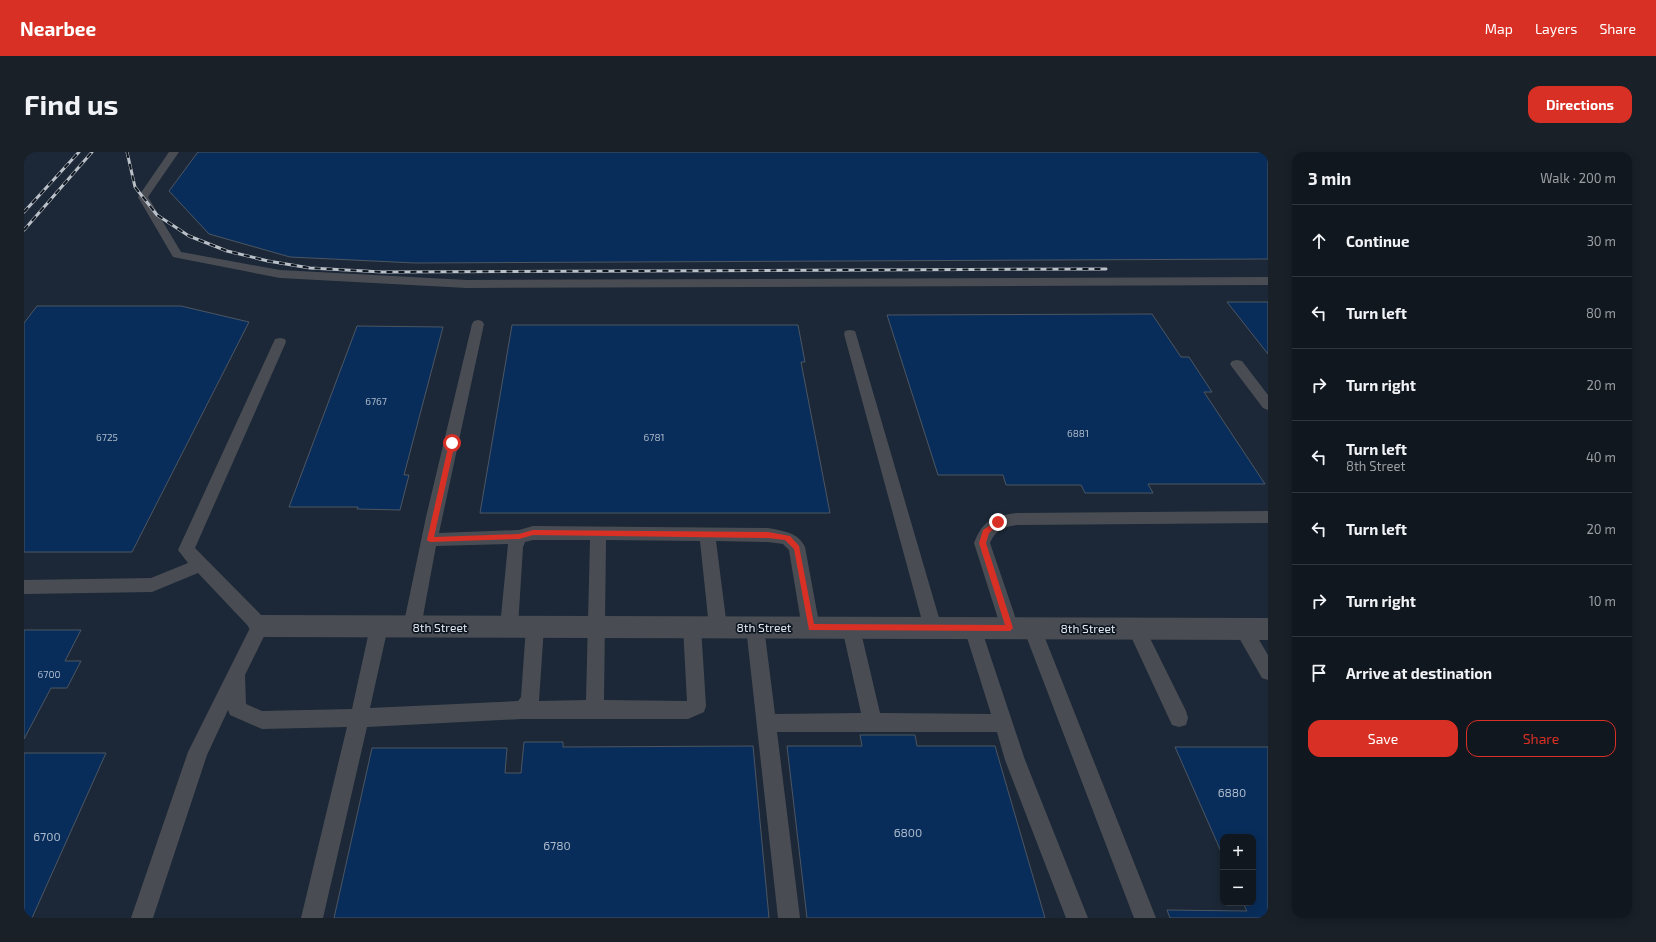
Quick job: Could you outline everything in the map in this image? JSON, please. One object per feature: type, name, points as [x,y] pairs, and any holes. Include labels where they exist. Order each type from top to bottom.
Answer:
[{"type":"street","name":"8th Street","points":[[260,626],[1268,629]]},
{"type":"lane","points":[[174,152],[143,197],[178,255],[280,274],[467,284],[1268,281]]},
{"type":"lane","points":[[412,627],[478,324]]},
{"type":"lane","points":[[850,334],[933,628]]},
{"type":"lane","points":[[142,918],[198,752],[260,626],[186,550],[280,342]]},
{"type":"lane","points":[[1237,364],[1268,406]]},
{"type":"lane","points":[[1145,918],[1021,628],[982,543],[986,532],[998,522],[1017,519],[1268,517]]},
{"type":"lane","points":[[430,540],[519,537],[533,533],[768,535],[787,538],[797,548],[811,628]]},
{"type":"lane","points":[[595,709],[598,533]]},
{"type":"lane","points":[[707,534],[718,627]]},
{"type":"lane","points":[[509,627],[515,547],[519,537]]},
{"type":"lane","points":[[24,587],[152,585],[201,565]]},
{"type":"lane","points":[[312,918],[379,627]]},
{"type":"lane","points":[[522,710],[530,701],[535,627]]},
{"type":"lane","points":[[237,673],[237,709],[262,720],[359,718],[522,710],[688,710],[697,706],[692,627]]},
{"type":"lane","points":[[755,627],[789,918]]},
{"type":"lane","points":[[851,628],[873,722]]},
{"type":"lane","points":[[972,628],[1015,760],[1077,918]]},
{"type":"lane","points":[[1136,628],[1180,718]]},
{"type":"lane","points":[[1243,629],[1268,672]]},
{"type":"lane","points":[[766,723],[1003,723]]},
{"type":"shaded area","points":[[24,152],[1268,152],[1268,918],[24,918]]},
{"type":"building","points":[[198,152],[1268,152],[1268,259],[415,263],[290,257],[209,234],[169,191]]},
{"type":"building","points":[[1227,302],[1268,302],[1268,354]]},
{"type":"building","points":[[37,306],[181,306],[249,322],[132,552],[24,552],[24,323]]},
{"type":"building","points":[[1152,314],[1181,357],[1189,357],[1212,392],[1204,392],[1265,484],[1148,484],[1153,493],[1085,493],[1081,485],[1006,485],[1003,475],[938,475],[887,315]]},
{"type":"building","points":[[512,325],[798,325],[805,362],[801,362],[830,513],[480,513]]},
{"type":"building","points":[[357,326],[443,327],[404,475],[409,475],[400,510],[357,509],[358,507],[289,507]]},
{"type":"building","points":[[24,630],[81,630],[65,661],[81,661],[67,688],[51,688],[24,739]]},
{"type":"building","points":[[860,735],[915,735],[917,746],[995,746],[1045,918],[807,918],[787,746],[862,746]]},
{"type":"building","points":[[524,742],[563,742],[563,747],[753,746],[769,918],[334,918],[372,748],[507,748],[505,773],[521,773]]},
{"type":"building","points":[[1175,747],[1268,747],[1268,918],[1170,918],[1167,910],[1247,911],[1244,906],[1256,906],[1256,834],[1220,834],[1220,849]]},
{"type":"building","points":[[24,753],[106,753],[32,918],[24,918]]},
{"type":"railway","points":[[24,212],[79,152]]},
{"type":"railway","points":[[24,230],[92,152]]},
{"type":"railway","points":[[127,152],[135,187],[157,215],[189,236],[227,251],[268,261],[310,268],[382,272],[1106,269]]},
{"type":"route","points":[[452,443],[430,540],[519,537],[533,533],[768,535],[787,538],[797,548],[811,628],[1010,628],[982,543],[986,532],[998,522]]}]
